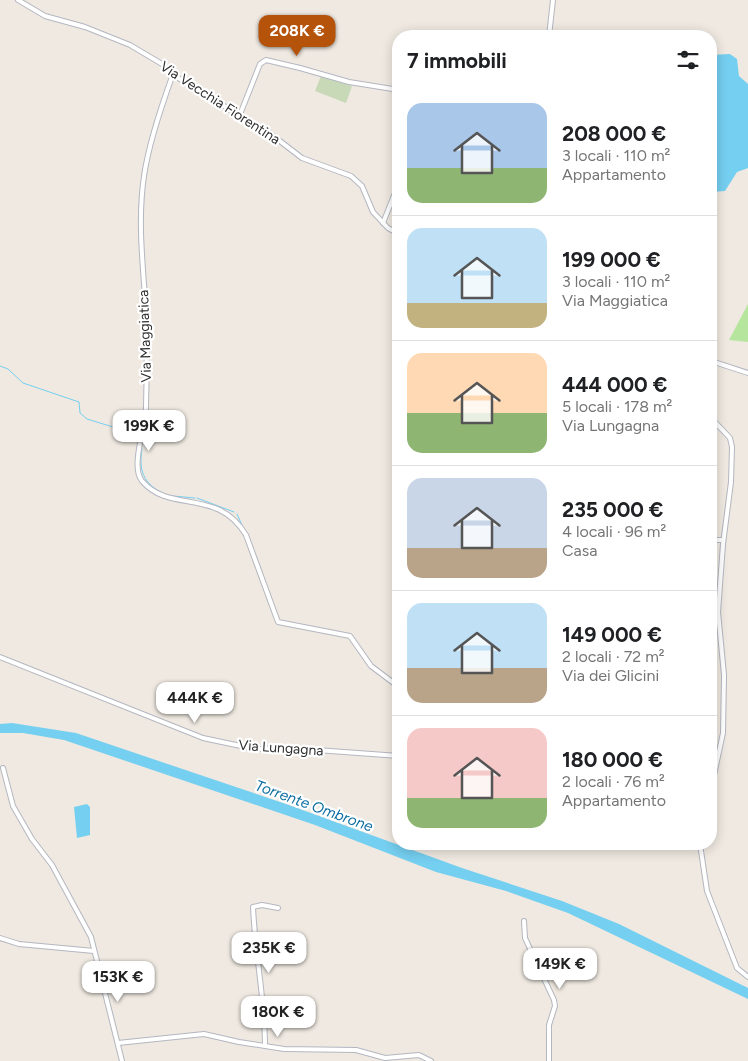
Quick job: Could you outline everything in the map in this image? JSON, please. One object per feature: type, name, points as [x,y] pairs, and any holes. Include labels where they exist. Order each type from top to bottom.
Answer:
[{"type":"street","name":"Via Vecchia Fiorentina","points":[[18,0],[44,16],[90,29],[130,45],[208,94],[239,117],[262,128],[302,158],[356,180],[364,188],[372,210],[383,223],[392,229]]},
{"type":"street","points":[[550,30],[553,0]]},
{"type":"street","points":[[239,117],[260,64],[266,60],[349,82],[392,89]]},
{"type":"street","name":"Via Maggiatica","points":[[174,74],[148,155],[143,186],[140,237],[144,294],[146,402],[138,459],[140,476],[144,482],[166,497],[198,502],[216,508],[239,524],[246,535],[278,622],[348,635],[354,639],[371,666],[392,682]]},
{"type":"street","points":[[383,223],[392,200]]},
{"type":"street","points":[[717,363],[748,373]]},
{"type":"street","points":[[717,424],[730,438],[732,444],[731,482],[723,540],[718,612],[724,675],[723,733],[717,761]]},
{"type":"street","points":[[717,540],[723,540]]},
{"type":"street","name":"Via Lungagna","points":[[0,657],[203,738],[255,749],[288,748],[392,755]]},
{"type":"street","points":[[3,768],[13,806],[32,839],[57,873],[89,932],[122,1061]]},
{"type":"street","points":[[701,850],[707,891],[737,968],[748,977]]},
{"type":"street","points":[[266,1046],[265,1013],[258,965],[253,907],[262,905],[278,908]]},
{"type":"street","points":[[524,921],[526,941],[554,1000],[555,1006],[549,1025],[549,1061]]},
{"type":"street","points":[[0,938],[19,944],[94,951]]},
{"type":"street","points":[[118,1043],[204,1034],[239,1042],[297,1050],[356,1050],[384,1058],[419,1055],[430,1061]]},
{"type":"green space","points":[[321,76],[352,86],[346,103],[315,91]]},
{"type":"green space","points":[[748,304],[748,342],[729,340]]},
{"type":"water","points":[[730,54],[737,59],[739,76],[748,84],[748,168],[737,172],[725,191],[717,192],[717,55]]},
{"type":"water","points":[[12,723],[76,733],[286,804],[392,843],[392,850],[412,850],[562,901],[619,924],[748,988],[748,999],[568,913],[506,891],[436,872],[315,825],[64,740],[23,733],[0,733],[0,724]]},
{"type":"water","points":[[87,804],[90,807],[90,835],[77,838],[74,807]]},
{"type":"waterway","points":[[0,366],[8,369],[23,383],[79,402],[80,413],[87,419],[139,435]]},
{"type":"waterway","points":[[142,449],[141,465],[145,478],[154,488],[169,496]]},
{"type":"waterway","points":[[173,496],[195,498]]},
{"type":"waterway","points":[[197,498],[234,512]]},
{"type":"waterway","points":[[237,514],[245,532]]},
{"type":"water label","name":"Torrente Ombrone","points":[[314,806]]}]
